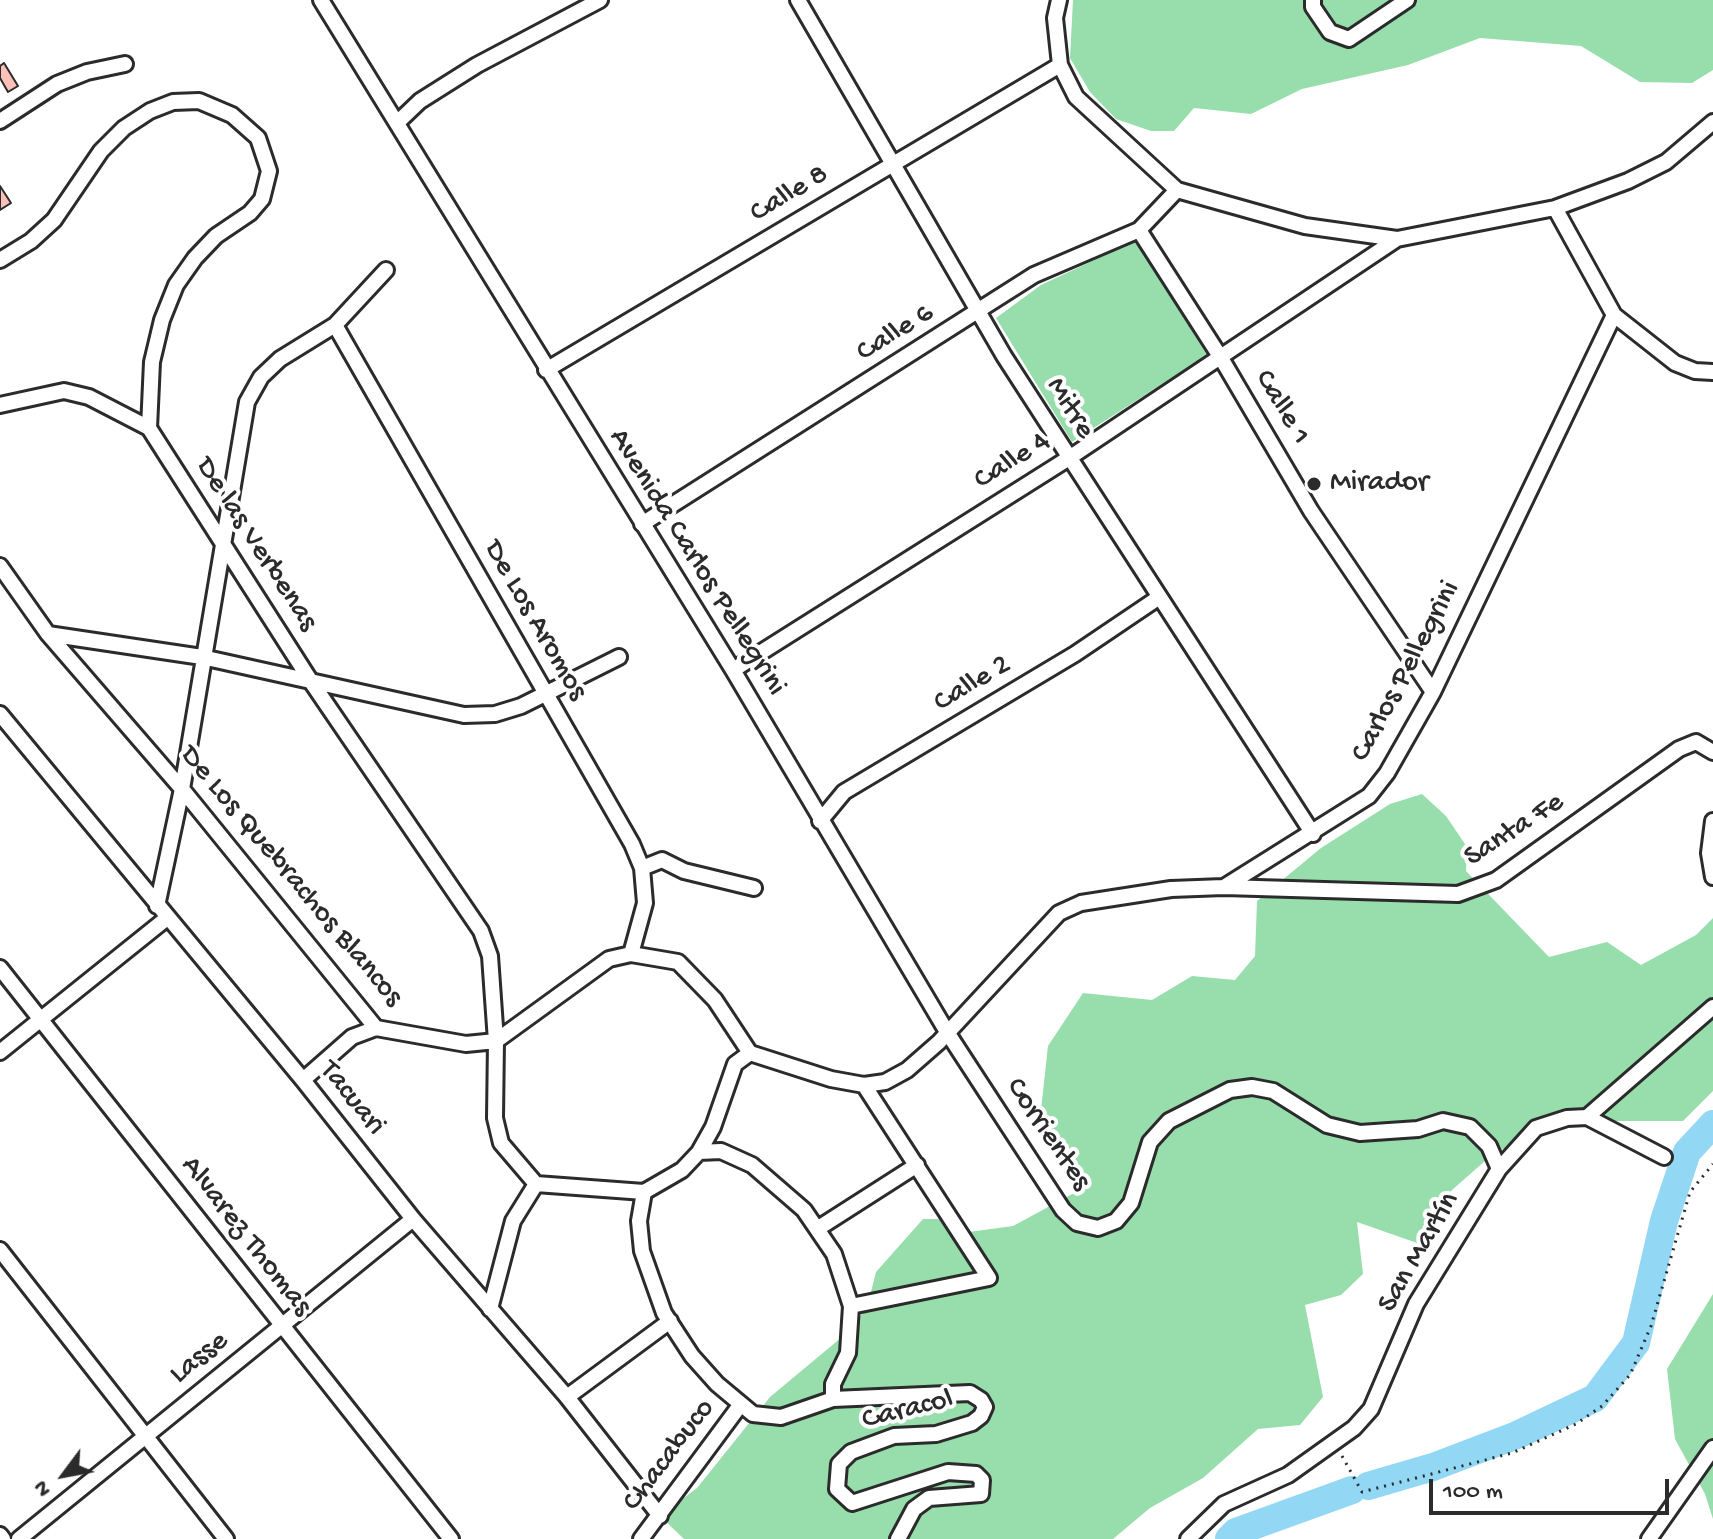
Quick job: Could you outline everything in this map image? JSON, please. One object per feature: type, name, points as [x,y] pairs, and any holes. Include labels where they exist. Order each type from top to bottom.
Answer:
[{"type":"street","name":"Avenida Carlos Pellegrini","points":[[321,0],[733,670],[947,1032]]},
{"type":"street","points":[[398,122],[420,101],[477,65],[600,0]]},
{"type":"street","name":"Mitre","points":[[798,0],[1069,458],[1313,834]]},
{"type":"street","points":[[1059,0],[1055,18],[1060,65],[1076,97],[1177,190],[1305,226],[1397,239],[1555,208],[1628,181],[1666,162],[1713,122]]},
{"type":"street","points":[[1313,0],[1313,7],[1330,32],[1349,39],[1407,0]]},
{"type":"street","points":[[0,121],[57,84],[87,72],[125,64]]},
{"type":"street","name":"Calle 8","points":[[546,370],[1060,65]]},
{"type":"street","points":[[0,260],[31,241],[54,220],[101,151],[124,128],[150,111],[173,102],[199,101],[232,115],[258,138],[269,171],[262,199],[250,213],[216,236],[195,258],[176,285],[162,320],[152,362],[149,428],[89,397],[64,391],[0,405]]},
{"type":"street","name":"Calle 6","points":[[642,524],[1034,275],[1139,230],[1177,190]]},
{"type":"street","points":[[1555,208],[1614,315],[1675,363],[1695,371],[1713,372]]},
{"type":"street","name":"Calle 1","points":[[1139,230],[1221,358],[1311,511],[1433,692]]},
{"type":"street","name":"Calle 4","points":[[733,670],[1069,458],[1397,239]]},
{"type":"street","points":[[157,906],[182,789],[247,402],[261,377],[280,359],[335,325],[386,270]]},
{"type":"street","name":"Carlos Pellegrini","points":[[864,1085],[885,1082],[907,1070],[1059,913],[1081,903],[1171,889],[1224,887],[1313,834],[1369,796],[1387,773],[1433,692],[1614,315]]},
{"type":"street","name":"De Los Aromos","points":[[335,325],[608,800],[642,868],[645,903],[631,954]]},
{"type":"street","name":"De las Verbenas","points":[[149,428],[310,680],[481,931],[490,956],[496,1041],[495,1118],[501,1143],[536,1184]]},
{"type":"street","name":"De Los Quebrachos Blancos","points":[[0,566],[48,634],[182,789],[376,1028],[466,1044],[496,1041]]},
{"type":"street","name":"Calle 2","points":[[820,821],[844,792],[1075,654],[1158,598]]},
{"type":"street","points":[[48,634],[202,657],[464,715],[495,714],[545,695],[619,657]]},
{"type":"street","name":"Tacuari","points":[[0,714],[303,1080],[413,1219],[567,1397],[660,1516]]},
{"type":"street","name":"Santa Fe","points":[[1224,887],[1458,894],[1496,880],[1679,749],[1696,742],[1713,752]]},
{"type":"street","points":[[1713,821],[1709,853],[1713,877]]},
{"type":"street","points":[[642,868],[662,860],[684,871],[754,888]]},
{"type":"street","points":[[0,1052],[167,918]]},
{"type":"street","points":[[496,1041],[609,959],[631,954],[678,962],[715,1000],[750,1053],[831,1079],[864,1085],[989,1278],[851,1306]]},
{"type":"street","name":"Alvarez Thomas","points":[[0,968],[451,1539]]},
{"type":"street","points":[[1664,1157],[1587,1117],[1713,1007]]},
{"type":"street","points":[[303,1080],[352,1037],[376,1028]]},
{"type":"street","name":"Corrientes","points":[[947,1032],[1063,1210],[1077,1223],[1098,1228],[1116,1221],[1131,1203],[1150,1142],[1169,1121],[1230,1090],[1252,1087],[1273,1091],[1327,1125],[1360,1133],[1418,1129],[1443,1121],[1470,1127],[1489,1146],[1499,1169]]},
{"type":"street","points":[[490,1309],[513,1221],[536,1184],[644,1192],[682,1170],[699,1152],[713,1127],[735,1064],[750,1053]]},
{"type":"street","name":"San Martín","points":[[1188,1539],[1224,1504],[1288,1475],[1354,1428],[1371,1409],[1416,1304],[1499,1169],[1536,1128],[1567,1118],[1587,1117]]},
{"type":"street","points":[[699,1152],[721,1151],[752,1165],[804,1210],[834,1254],[851,1306],[848,1353],[833,1384],[833,1399]]},
{"type":"street","points":[[817,1229],[917,1165]]},
{"type":"street","points":[[644,1192],[639,1221],[642,1251],[670,1321],[692,1356],[741,1404]]},
{"type":"street","name":"Lasse","points":[[19,1539],[413,1219]]},
{"type":"street","points":[[0,1250],[226,1539]]},
{"type":"street","points":[[567,1397],[670,1321]]},
{"type":"street","name":"Caracol","points":[[741,1404],[753,1414],[781,1417],[833,1399],[970,1393],[981,1400],[985,1407],[981,1416],[972,1423],[936,1434],[894,1436],[851,1452],[839,1464],[837,1489],[852,1503],[948,1472],[976,1474],[982,1480],[981,1494],[929,1498],[914,1509],[898,1539]]},
{"type":"street","name":"Chacabuco","points":[[641,1539],[741,1404]]},
{"type":"street","points":[[1649,1539],[1713,1448]]},
{"type":"path","points":[[1334,1443],[1362,1492],[1512,1453],[1576,1424],[1602,1406],[1630,1375],[1651,1326],[1690,1192],[1713,1164]]},
{"type":"green space","points":[[1073,0],[1713,0],[1713,70],[1692,83],[1640,82],[1581,46],[1480,38],[1408,65],[1302,89],[1251,114],[1194,108],[1174,131],[1151,131],[1116,119],[1090,92],[1070,58]]},
{"type":"green space","points":[[1135,241],[1207,355],[1072,442],[996,318],[1041,285]]},
{"type":"green space","points":[[1422,794],[1446,816],[1467,847],[1466,871],[1549,957],[1607,942],[1641,965],[1696,935],[1713,918],[1713,1091],[1683,1121],[1587,1121],[1552,1127],[1494,1153],[1452,1190],[1417,1243],[1357,1222],[1363,1274],[1341,1295],[1305,1305],[1323,1397],[1300,1425],[1258,1429],[1203,1478],[1150,1508],[1113,1539],[684,1539],[660,1516],[697,1488],[770,1397],[842,1337],[867,1308],[876,1272],[923,1219],[946,1219],[961,1233],[1013,1226],[1076,1192],[1040,1119],[1048,1046],[1083,993],[1152,1000],[1192,976],[1235,980],[1255,956],[1257,901],[1321,848],[1390,804]]},
{"type":"green space","points":[[1713,1294],[1713,1519],[1705,1494],[1675,1439],[1667,1369]]},
{"type":"building","points":[[4,63],[18,86],[8,92],[0,78],[0,66]]},
{"type":"building","points":[[0,186],[11,203],[0,210]]},
{"type":"waterway","points":[[1368,1486],[1433,1467],[1517,1435],[1595,1398],[1636,1343],[1664,1221],[1687,1152],[1713,1124]]},
{"type":"waterway","points":[[1229,1539],[1236,1532],[1352,1490]]},
{"type":"place","name":"Mirador","points":[[1314,484]]}]
